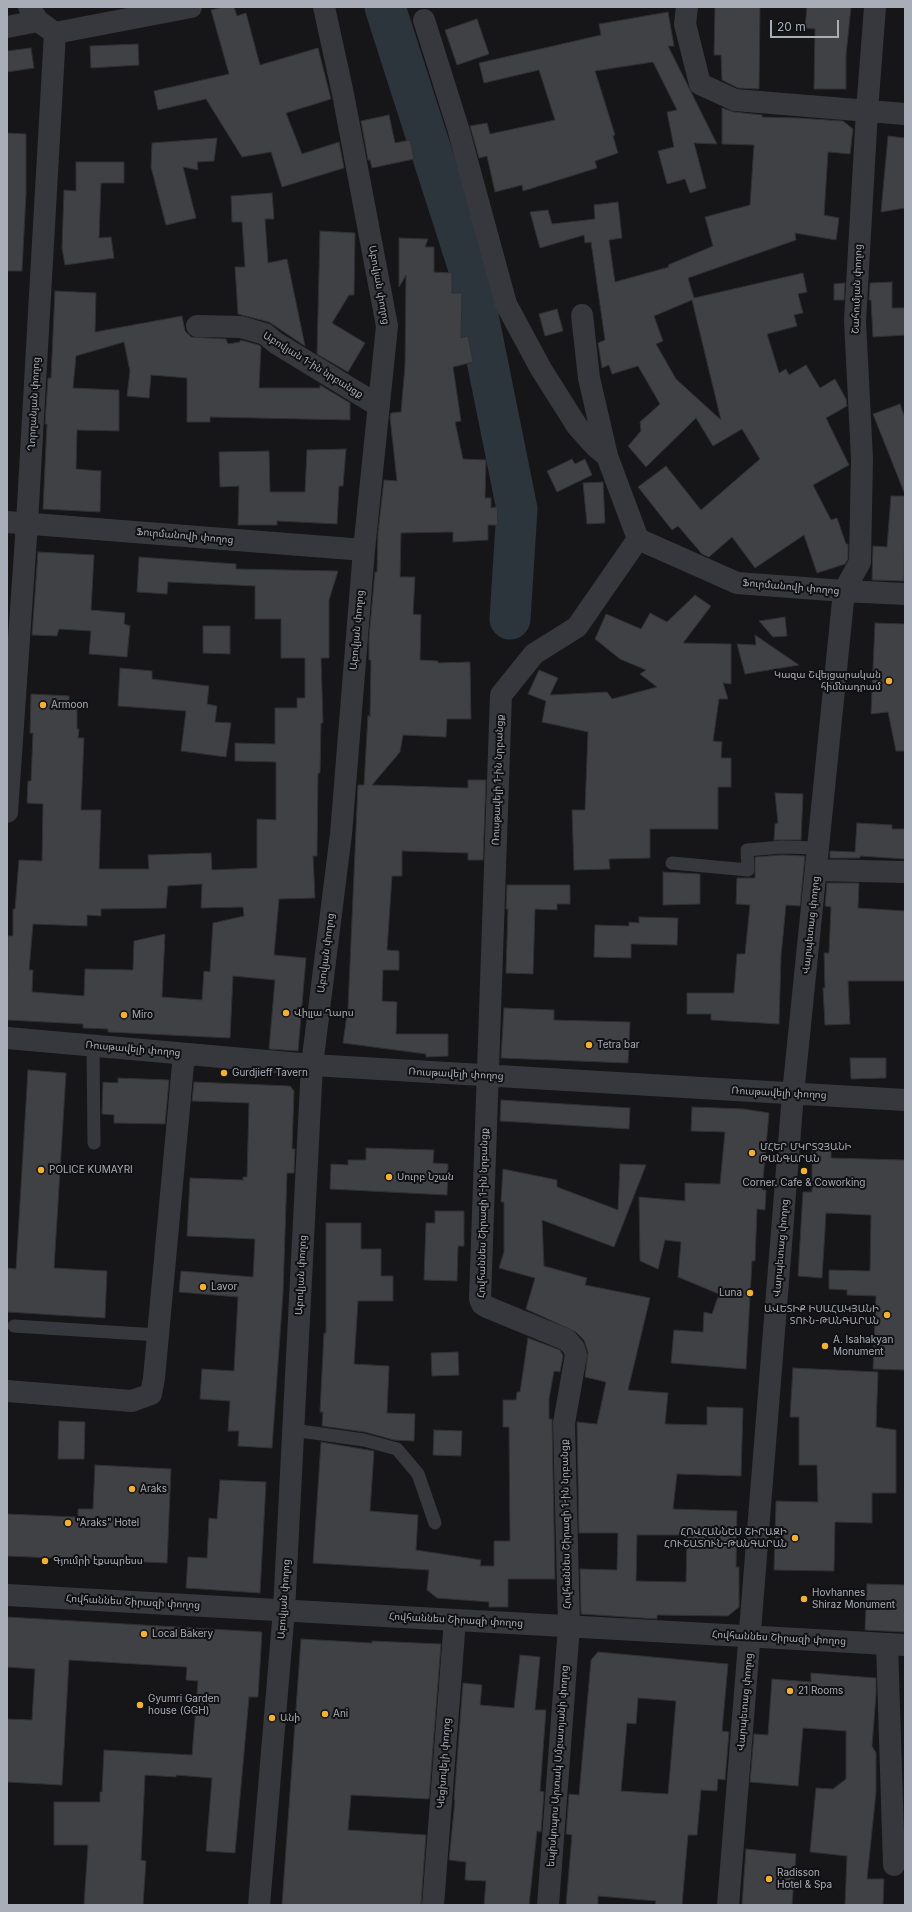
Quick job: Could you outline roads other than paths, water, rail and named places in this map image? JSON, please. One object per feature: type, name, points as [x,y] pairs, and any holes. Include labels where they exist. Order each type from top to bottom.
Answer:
[{"type":"street","points":[[7,27],[41,20],[191,7]]},
{"type":"street","name":"Աբովյան փողոց","points":[[260,1905],[284,1610],[312,1065],[341,834],[364,550],[387,326],[343,94],[324,7]]},
{"type":"street","points":[[687,7],[685,24],[700,84],[735,100],[905,114]]},
{"type":"street","name":"Շահումյան փողոց","points":[[844,592],[860,562],[862,458],[855,321],[867,111],[875,7]]},
{"type":"street","name":"Ղորղանյան փողոց","points":[[7,812],[17,522],[41,20]]},
{"type":"street","points":[[424,20],[458,128],[506,304],[541,369],[577,426],[595,446],[607,456]]},
{"type":"street","points":[[582,315],[589,378],[607,456],[638,539]]},
{"type":"street","name":"Աբովյան 1-ին նրբանցք","points":[[197,326],[241,327],[265,334],[276,343],[379,406]]},
{"type":"street","name":"Ֆուրմանովի փողոց","points":[[17,522],[364,550]]},
{"type":"street","name":"Ֆուրմանովի փողոց","points":[[638,539],[736,583],[844,592],[905,594]]},
{"type":"street","name":"Ռուսթավելի 1-ին նրբանցք","points":[[486,1075],[501,695],[534,654],[577,627],[638,539]]},
{"type":"street","name":"Վարպետաց փողոց","points":[[728,1905],[793,1094],[844,592]]},
{"type":"street","points":[[816,870],[905,872]]},
{"type":"street","name":"Ռուսթավելի փողոց","points":[[7,1038],[312,1065],[905,1100]]},
{"type":"street","points":[[7,1390],[132,1401],[151,1394],[158,1335],[184,1054]]},
{"type":"street","name":"Հովհաննես Շիրազի 1-ին նրբանցք","points":[[486,1075],[480,1299],[482,1304],[487,1308],[567,1340],[574,1348],[576,1355],[564,1423],[569,1626]]},
{"type":"street","name":"Հովհաննես Շիրազի փողոց","points":[[7,1595],[896,1645]]},
{"type":"street","name":"Կեցխովելի փողոց","points":[[432,1905],[455,1620]]},
{"type":"street","name":"եպիսկոպոս Արտակ Սմբատյանի փողոց","points":[[548,1905],[569,1626]]},
{"type":"street","points":[[894,1865],[896,1645]]},
{"type":"lane","points":[[672,863],[748,870],[747,850],[782,847],[818,848]]},
{"type":"lane","points":[[93,1046],[94,1143]]},
{"type":"lane","points":[[14,1326],[158,1335]]},
{"type":"lane","points":[[293,1430],[364,1440],[397,1449],[418,1474],[435,1523]]},
{"type":"waterway","points":[[385,7],[468,266],[517,509],[510,619]]},
{"type":"place","name":"Կազա Շվեյցարական հիմնադրամ","points":[[889,681]]},
{"type":"place","name":"Armoon","points":[[43,705]]},
{"type":"place","name":"Վիլլա Ղարս","points":[[286,1013]]},
{"type":"place","name":"Miro","points":[[124,1015]]},
{"type":"place","name":"Tetra bar","points":[[589,1045]]},
{"type":"place","name":"Gurdjieff Tavern","points":[[224,1073]]},
{"type":"place","name":"ՄՀԵՐ ՄԿՐՏՉՅԱՆԻ ԹԱՆԳԱՐԱՆ","points":[[752,1153]]},
{"type":"place","name":"POLICE KUMAYRI","points":[[41,1170]]},
{"type":"place","name":"Corner. Cafe & Coworking","points":[[804,1171]]},
{"type":"place","name":"Սուրբ Նշան","points":[[389,1177]]},
{"type":"place","name":"Lavor","points":[[203,1287]]},
{"type":"place","name":"Luna","points":[[750,1293]]},
{"type":"place","name":"ԱՎԵՏԻՔ ԻՍԱՀԱԿՅԱՆԻ ՏՈՒՆ-ԹԱՆԳԱՐԱՆ","points":[[887,1315]]},
{"type":"place","name":"A. Isahakyan Monument","points":[[825,1346]]},
{"type":"place","name":"Araks","points":[[132,1489]]},
{"type":"place","name":"\"Araks\" Hotel","points":[[68,1523]]},
{"type":"place","name":"ՀՈՎՀԱՆՆԵՍ ՇԻՐԱԶԻ ՀՈՒՇԱՏՈՒՆ-ԹԱՆԳԱՐԱՆ","points":[[795,1538]]},
{"type":"place","name":"Գյումրի էքսպրեսս","points":[[45,1561]]},
{"type":"place","name":"Hovhannes Shiraz Monument","points":[[804,1599]]},
{"type":"place","name":"Local Bakery","points":[[144,1634]]},
{"type":"place","name":"21 Rooms","points":[[790,1691]]},
{"type":"place","name":"Gyumri Garden house (GGH)","points":[[140,1705]]},
{"type":"place","name":"Ani","points":[[325,1714]]},
{"type":"place","name":"Անի","points":[[272,1718]]},
{"type":"place","name":"Radisson Hotel & Spa","points":[[769,1879]]}]
